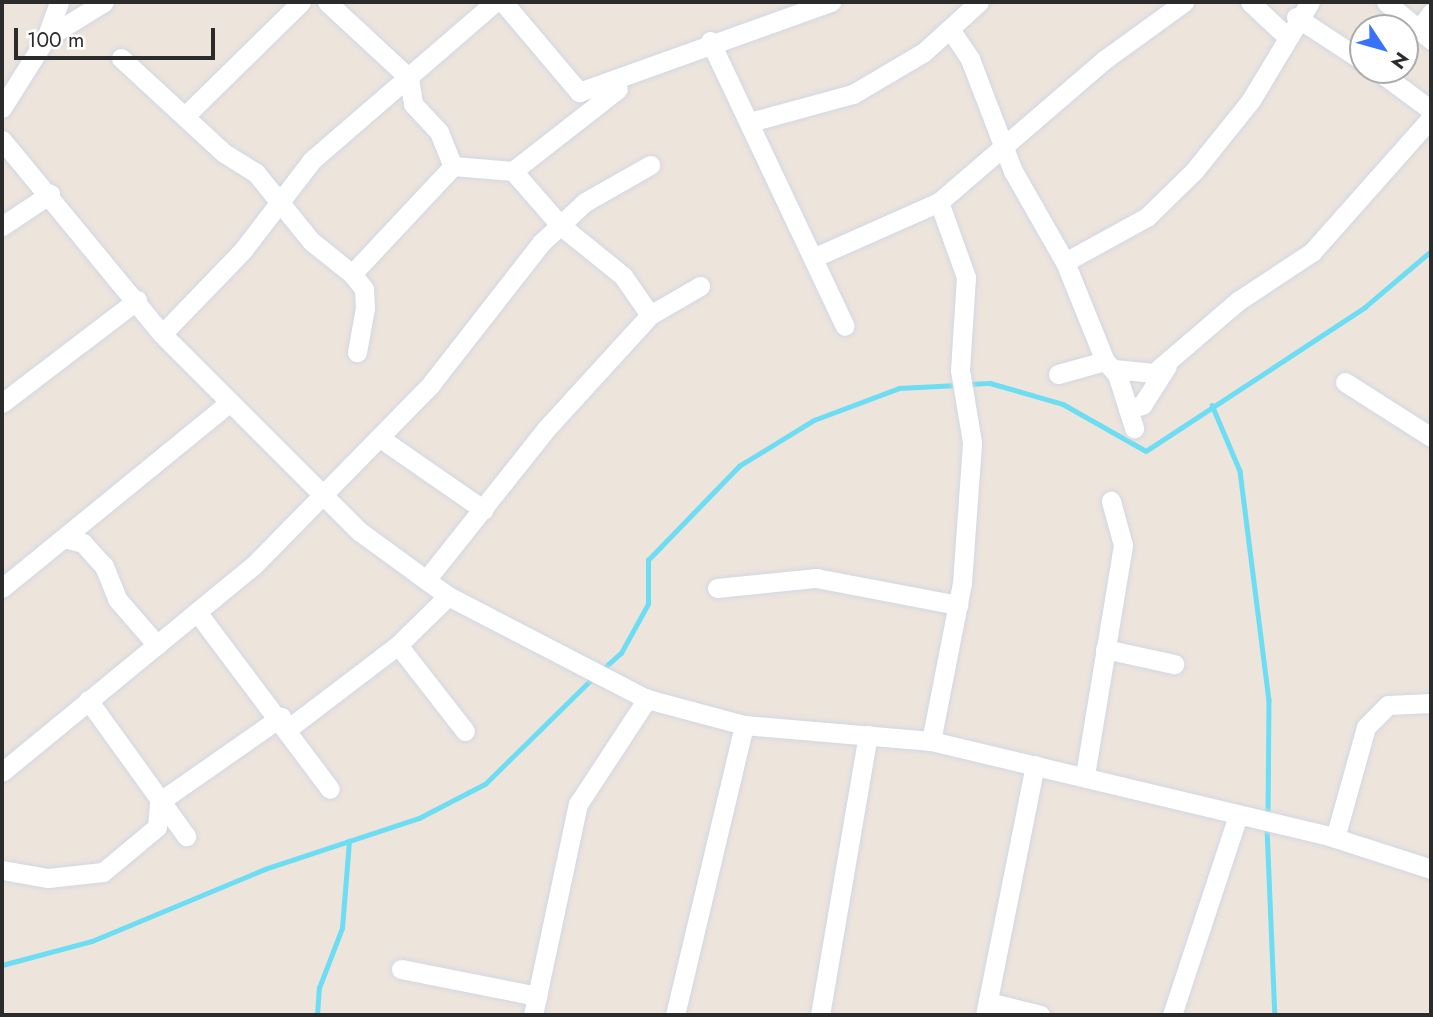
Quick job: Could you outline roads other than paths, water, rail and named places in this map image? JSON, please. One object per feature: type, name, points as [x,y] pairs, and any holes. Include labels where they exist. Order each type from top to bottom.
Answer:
[{"type":"street","points":[[2,108],[46,38],[59,2]]},
{"type":"street","points":[[46,38],[104,2]]},
{"type":"street","points":[[186,116],[301,2]]},
{"type":"street","points":[[327,2],[409,78],[414,104],[439,131],[453,166]]},
{"type":"street","points":[[162,334],[243,250],[276,203],[312,160],[495,2]]},
{"type":"street","points":[[503,2],[579,92],[639,65],[831,2]]},
{"type":"street","points":[[750,122],[853,94],[924,52],[979,2]]},
{"type":"street","points":[[815,257],[939,202],[1004,149],[1104,60],[1185,2]]},
{"type":"street","points":[[1250,2],[1285,35]]},
{"type":"street","points":[[1065,262],[1147,216],[1194,171],[1251,100],[1285,35],[1296,17],[1310,2]]},
{"type":"street","points":[[1386,2],[1425,34],[1431,13]]},
{"type":"street","points":[[1296,17],[1349,52]]},
{"type":"street","points":[[950,29],[970,59],[1004,149],[1065,262],[1134,428]]},
{"type":"street","points":[[710,41],[815,257],[845,326]]},
{"type":"street","points":[[121,58],[224,153],[256,173],[276,203],[352,274],[364,289],[365,308],[357,352]]},
{"type":"street","points":[[453,166],[513,171],[632,78],[639,65]]},
{"type":"street","points":[[1396,84],[1431,110]]},
{"type":"street","points":[[1058,373],[1110,365],[1154,373],[1168,365],[1238,301],[1327,239],[1431,118]]},
{"type":"street","points":[[2,140],[50,194],[162,334],[319,494],[448,596],[647,699],[744,724],[931,741],[1085,775],[1238,816],[1335,838],[1431,869]]},
{"type":"street","points":[[2,772],[253,566],[319,494],[380,438],[560,225],[585,202],[650,165]]},
{"type":"street","points":[[352,274],[453,166]]},
{"type":"street","points":[[513,171],[560,225],[623,276],[650,315]]},
{"type":"street","points":[[2,226],[50,194]]},
{"type":"street","points":[[931,741],[958,605],[971,442],[960,370],[966,277],[939,202]]},
{"type":"street","points":[[426,580],[447,546],[484,510],[546,429],[650,315],[700,286]]},
{"type":"street","points":[[2,403],[137,300]]},
{"type":"street","points":[[1128,409],[1142,405],[1168,365]]},
{"type":"street","points":[[1345,382],[1431,437]]},
{"type":"street","points":[[2,588],[230,402]]},
{"type":"street","points":[[380,438],[484,510]]},
{"type":"street","points":[[1085,775],[1123,545],[1111,501]]},
{"type":"street","points":[[64,538],[83,543],[104,566],[117,599],[157,645]]},
{"type":"street","points":[[717,588],[827,579],[958,605]]},
{"type":"street","points":[[159,802],[285,723],[398,645],[448,596]]},
{"type":"street","points":[[198,612],[285,723],[330,789]]},
{"type":"street","points":[[398,645],[465,731]]},
{"type":"street","points":[[1105,649],[1174,664]]},
{"type":"street","points":[[401,968],[535,1006],[578,804],[647,699]]},
{"type":"street","points":[[88,700],[186,836]]},
{"type":"street","points":[[1335,838],[1366,727],[1388,705],[1431,704]]},
{"type":"street","points":[[675,1015],[744,724]]},
{"type":"street","points":[[820,1015],[851,864],[868,735]]},
{"type":"street","points":[[1035,765],[987,1009],[1040,1015]]},
{"type":"street","points":[[2,870],[48,878],[103,872],[157,827],[159,802]]},
{"type":"street","points":[[1172,1015],[1238,816]]},
{"type":"waterway","points":[[969,384],[990,383],[1063,404],[1146,451],[1365,307],[1431,251]]},
{"type":"waterway","points":[[603,669],[621,653],[648,604],[648,560],[739,466],[814,420],[899,388],[957,385]]},
{"type":"waterway","points":[[1212,405],[1240,471],[1269,700],[1268,816]]},
{"type":"waterway","points":[[2,965],[92,941],[265,869],[419,818],[485,784],[594,677]]},
{"type":"waterway","points":[[1267,828],[1275,1015]]},
{"type":"waterway","points":[[317,1015],[319,988],[342,928],[349,841]]}]
